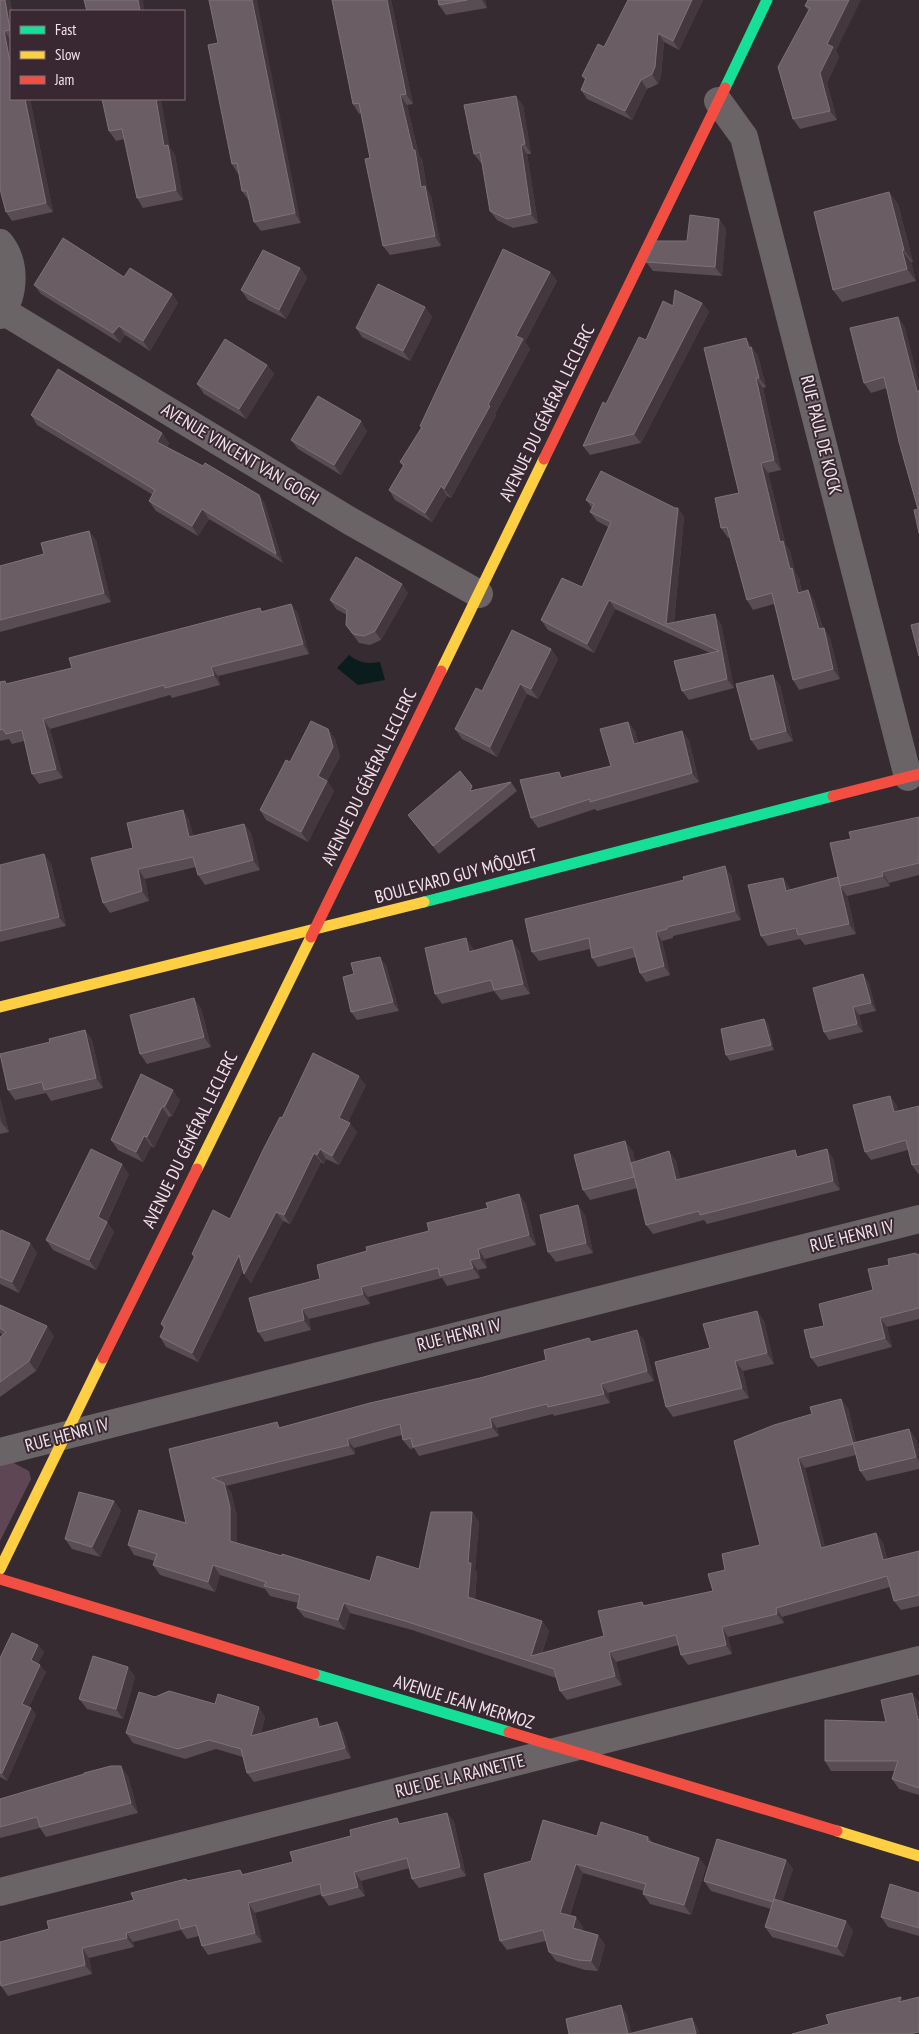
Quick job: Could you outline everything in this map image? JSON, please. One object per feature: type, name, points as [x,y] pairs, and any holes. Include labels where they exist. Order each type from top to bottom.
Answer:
[{"type":"street","name":"AVENUE DU GÉNÉRAL LECLERC","points":[[0,1568],[479,594],[767,0]]},
{"type":"street","name":"RUE PAUL DE KOCK","points":[[718,101],[744,137],[913,775]]},
{"type":"street","name":"AVENUE VINCENT VAN GOGH","points":[[0,242],[8,258],[11,272],[8,299],[1,313],[350,521],[479,594]]},
{"type":"street","name":"BOULEVARD GUY MÔQUET","points":[[0,1007],[312,931],[913,775]]},
{"type":"street","name":"RUE HENRI IV","points":[[0,1452],[919,1220]]},
{"type":"street","name":"AVENUE JEAN MERMOZ","points":[[0,1579],[919,1856]]},
{"type":"street","name":"RUE DE LA RAINETTE","points":[[0,1892],[919,1660]]},
{"type":"shaded area","points":[[349,655],[363,662],[380,662],[385,680],[358,685],[337,668]]},
{"type":"shaded area","points":[[12,1462],[29,1471],[31,1479],[0,1541],[0,1465]]},
{"type":"building","points":[[0,0],[5,0],[10,30],[4,31],[10,62],[10,100],[25,100],[46,203],[6,212],[0,189]]},
{"type":"building","points":[[84,0],[138,0],[140,10],[87,10]]},
{"type":"building","points":[[209,0],[252,0],[295,213],[254,222],[247,191],[242,191],[237,163],[232,164],[208,45],[218,43]]},
{"type":"building","points":[[332,0],[387,0],[406,94],[400,95],[413,150],[415,150],[421,187],[425,186],[435,236],[383,246],[365,159],[370,158],[359,103],[353,104]]},
{"type":"building","points":[[438,0],[467,0],[439,5]]},
{"type":"building","points":[[628,0],[692,0],[673,41],[658,33],[655,67],[652,74],[641,80],[625,111],[581,90],[586,78],[582,76],[598,44],[604,47]]},
{"type":"building","points":[[808,0],[849,0],[827,44],[833,47],[820,73],[830,111],[793,119],[778,67],[810,8],[805,6]]},
{"type":"building","points":[[516,96],[525,144],[521,145],[531,214],[507,219],[490,211],[480,152],[474,154],[464,105]]},
{"type":"building","points":[[102,100],[156,100],[164,146],[168,145],[176,190],[137,198],[122,129],[109,131]]},
{"type":"building","points":[[889,192],[907,269],[833,290],[814,212]]},
{"type":"building","points":[[690,215],[719,219],[715,267],[646,262],[656,241],[687,241]]},
{"type":"building","points":[[63,238],[124,277],[130,268],[172,294],[143,341],[119,326],[113,333],[34,285]]},
{"type":"building","points":[[503,249],[550,272],[516,336],[523,339],[488,405],[490,406],[444,489],[441,486],[425,513],[389,490],[404,465],[400,462],[422,427],[420,426]]},
{"type":"building","points":[[263,250],[300,268],[279,310],[241,290]]},
{"type":"building","points":[[378,284],[425,307],[403,351],[356,328]]},
{"type":"building","points":[[675,290],[702,303],[634,434],[583,446],[603,402],[606,404],[639,337],[646,340],[663,301],[673,306]]},
{"type":"building","points":[[898,317],[917,391],[919,391],[919,533],[914,510],[918,509],[899,442],[884,377],[864,383],[850,328]]},
{"type":"building","points":[[746,338],[749,348],[751,347],[759,378],[756,378],[774,460],[761,463],[780,542],[783,541],[798,593],[808,590],[819,629],[824,628],[833,669],[793,680],[772,593],[747,600],[727,527],[721,528],[715,498],[739,493],[704,348]]},
{"type":"building","points":[[225,339],[267,365],[239,409],[197,384]]},
{"type":"building","points":[[58,369],[162,433],[157,442],[203,466],[205,463],[259,495],[276,554],[202,509],[192,526],[149,501],[155,490],[31,415]]},
{"type":"building","points":[[318,396],[361,421],[334,465],[291,440]]},
{"type":"building","points":[[601,471],[678,508],[666,624],[715,614],[727,679],[682,691],[674,661],[719,651],[609,600],[587,644],[541,620],[562,578],[582,587],[611,522],[590,512],[594,504],[586,500]]},
{"type":"building","points":[[89,531],[104,593],[0,620],[0,566],[44,554],[41,543]]},
{"type":"building","points":[[356,557],[402,584],[375,631],[364,636],[353,634],[346,625],[347,610],[330,600]]},
{"type":"building","points":[[291,604],[303,644],[211,667],[214,675],[165,688],[164,685],[43,719],[56,769],[32,774],[22,730],[6,734],[3,729],[0,730],[0,682],[5,681],[6,684],[72,668],[69,658],[260,608],[261,612]]},
{"type":"building","points":[[919,623],[919,656],[911,625]]},
{"type":"building","points":[[512,630],[551,649],[531,689],[520,684],[490,747],[455,729],[476,688],[482,691]]},
{"type":"building","points":[[773,675],[786,731],[751,740],[736,684]]},
{"type":"building","points":[[311,721],[328,729],[333,747],[318,776],[327,781],[301,832],[260,810],[286,760],[290,762]]},
{"type":"building","points":[[628,722],[634,744],[682,731],[692,773],[590,802],[590,799],[531,818],[520,780],[559,772],[561,778],[611,766],[600,729]]},
{"type":"building","points":[[460,771],[472,786],[470,791],[511,782],[433,846],[408,815]]},
{"type":"building","points":[[183,810],[189,837],[244,824],[253,860],[198,875],[193,857],[138,869],[142,891],[103,903],[91,858],[133,848],[127,823]]},
{"type":"building","points":[[919,817],[919,863],[882,872],[883,876],[840,886],[830,843],[851,839],[849,832]]},
{"type":"building","points":[[44,854],[59,917],[0,931],[0,865]]},
{"type":"building","points":[[725,866],[735,911],[667,927],[667,929],[656,932],[664,966],[640,973],[633,947],[592,958],[589,938],[532,952],[525,919],[684,880],[683,877]]},
{"type":"building","points":[[838,877],[849,924],[798,935],[796,928],[761,936],[748,885],[783,878],[786,891]]},
{"type":"building","points":[[466,938],[469,952],[512,940],[523,984],[494,990],[491,980],[435,994],[425,948]]},
{"type":"building","points":[[380,957],[393,1002],[351,1012],[343,977],[354,974],[351,963]]},
{"type":"building","points":[[863,974],[871,1003],[853,1007],[857,1024],[824,1032],[813,988]]},
{"type":"building","points":[[194,998],[204,1037],[140,1054],[130,1015]]},
{"type":"building","points":[[764,1019],[771,1045],[726,1055],[721,1029]]},
{"type":"building","points":[[85,1030],[96,1078],[44,1090],[42,1082],[8,1090],[0,1054],[50,1042],[49,1039]]},
{"type":"building","points":[[313,1053],[359,1076],[339,1118],[350,1123],[332,1156],[320,1149],[317,1155],[314,1153],[284,1215],[276,1212],[244,1274],[239,1255],[192,1353],[160,1337],[165,1326],[161,1324],[195,1256],[192,1254],[213,1210],[230,1219]]},
{"type":"building","points":[[141,1074],[173,1090],[147,1137],[144,1136],[136,1152],[111,1140]]},
{"type":"building","points":[[890,1096],[894,1112],[919,1106],[919,1164],[912,1165],[906,1140],[865,1152],[853,1105]]},
{"type":"building","points":[[625,1141],[634,1177],[583,1190],[574,1155]]},
{"type":"building","points":[[91,1149],[122,1164],[98,1217],[107,1222],[89,1260],[46,1240]]},
{"type":"building","points":[[827,1149],[833,1181],[700,1215],[699,1211],[646,1225],[631,1163],[669,1151],[676,1180],[795,1150],[797,1157]]},
{"type":"building","points":[[519,1194],[529,1235],[478,1249],[480,1258],[470,1260],[473,1268],[440,1276],[438,1268],[361,1287],[363,1294],[302,1309],[304,1320],[258,1332],[249,1298],[320,1279],[317,1265],[367,1251],[366,1247],[429,1231],[427,1223],[488,1208],[486,1203]]},
{"type":"building","points":[[578,1205],[586,1243],[548,1252],[540,1215]]},
{"type":"building","points":[[1,1230],[30,1243],[12,1282],[0,1277]]},
{"type":"building","points":[[916,1253],[916,1255],[919,1254],[919,1308],[880,1318],[885,1338],[811,1358],[804,1330],[824,1326],[819,1304],[873,1290],[868,1269],[889,1265],[888,1259]]},
{"type":"building","points":[[0,1305],[47,1326],[29,1361],[0,1382],[0,1337],[6,1332],[0,1328]]},
{"type":"building","points":[[757,1311],[767,1353],[735,1361],[742,1388],[666,1407],[655,1362],[710,1348],[703,1324]]},
{"type":"building","points":[[637,1330],[647,1371],[601,1384],[604,1394],[548,1407],[547,1404],[490,1418],[492,1427],[413,1447],[411,1438],[403,1440],[400,1424],[347,1439],[349,1445],[212,1478],[224,1483],[230,1507],[230,1541],[282,1556],[282,1554],[370,1581],[377,1556],[419,1569],[431,1512],[472,1512],[468,1563],[471,1563],[468,1597],[542,1621],[531,1656],[604,1636],[598,1611],[642,1602],[643,1606],[713,1591],[708,1574],[725,1570],[722,1554],[760,1545],[734,1441],[774,1425],[812,1414],[810,1407],[841,1399],[853,1444],[798,1458],[821,1548],[876,1533],[883,1560],[919,1551],[919,1595],[894,1601],[887,1576],[776,1608],[777,1614],[722,1627],[726,1645],[681,1655],[676,1635],[609,1652],[615,1676],[560,1691],[554,1669],[344,1603],[338,1620],[297,1608],[300,1595],[264,1586],[266,1582],[213,1565],[208,1582],[153,1565],[157,1554],[128,1545],[139,1510],[186,1523],[169,1449],[277,1422],[279,1428],[370,1403],[480,1378],[546,1360],[544,1350],[589,1338],[591,1342]]},
{"type":"building","points":[[909,1429],[916,1457],[860,1471],[853,1443]]},
{"type":"building","points":[[79,1492],[114,1501],[92,1547],[65,1539]]},
{"type":"building","points":[[12,1633],[38,1645],[31,1660],[40,1665],[22,1704],[31,1708],[2,1773],[0,1773],[0,1658]]},
{"type":"building","points":[[93,1656],[128,1667],[116,1709],[79,1699]]},
{"type":"building","points":[[169,1691],[215,1704],[218,1694],[259,1707],[251,1736],[317,1718],[319,1727],[337,1722],[345,1748],[247,1773],[241,1749],[209,1740],[178,1749],[126,1733],[139,1692],[155,1697]]},
{"type":"building","points":[[912,1693],[919,1719],[919,1788],[892,1779],[898,1761],[825,1761],[825,1720],[886,1722],[881,1700]]},
{"type":"building","points":[[111,1766],[121,1766],[131,1803],[40,1827],[37,1817],[0,1827],[0,1799]]},
{"type":"building","points":[[447,1813],[460,1867],[412,1879],[407,1858],[354,1872],[358,1887],[322,1896],[320,1884],[248,1903],[255,1933],[202,1946],[196,1925],[181,1929],[178,1919],[126,1933],[127,1938],[82,1948],[85,1965],[1,1986],[0,1942],[49,1929],[47,1921],[134,1900],[131,1893],[186,1879],[187,1881],[240,1870],[242,1875],[293,1862],[290,1852],[351,1836],[350,1830],[397,1818],[399,1824]]},
{"type":"building","points":[[543,1820],[597,1836],[601,1822],[648,1837],[647,1841],[699,1858],[684,1905],[643,1894],[646,1884],[576,1864],[560,1913],[576,1917],[573,1928],[598,1935],[591,1961],[578,1960],[549,1952],[543,1930],[500,1941],[484,1874],[531,1861]]},
{"type":"building","points":[[717,1839],[786,1860],[773,1902],[704,1881]]},
{"type":"building","points":[[890,1884],[919,1893],[919,1928],[881,1917]]},
{"type":"building","points":[[774,1899],[846,1921],[837,1947],[765,1927]]},
{"type":"building","points":[[901,1997],[899,2002],[919,1997],[919,2032],[910,2034],[792,2034],[829,2024],[826,2015]]},
{"type":"building","points":[[621,2005],[628,2034],[569,2034],[566,2019]]},
{"type":"building","points":[[692,2018],[696,2034],[628,2034]]},
{"type":"traffic: fast","points":[[725,88],[767,0]]},
{"type":"traffic: fast","points":[[424,902],[833,796]]},
{"type":"traffic: fast","points":[[314,1674],[509,1732]]},
{"type":"traffic: slow","points":[[441,671],[544,459]]},
{"type":"traffic: slow","points":[[0,1007],[424,902]]},
{"type":"traffic: slow","points":[[197,1169],[311,937]]},
{"type":"traffic: slow","points":[[0,1569],[103,1358]]},
{"type":"traffic: slow","points":[[837,1831],[919,1856]]},
{"type":"traffic: jam","points":[[544,459],[725,88]]},
{"type":"traffic: jam","points":[[311,937],[441,671]]},
{"type":"traffic: jam","points":[[833,796],[919,774]]},
{"type":"traffic: jam","points":[[103,1358],[197,1169]]},
{"type":"traffic: jam","points":[[0,1579],[314,1674]]},
{"type":"traffic: jam","points":[[509,1732],[837,1831]]}]
